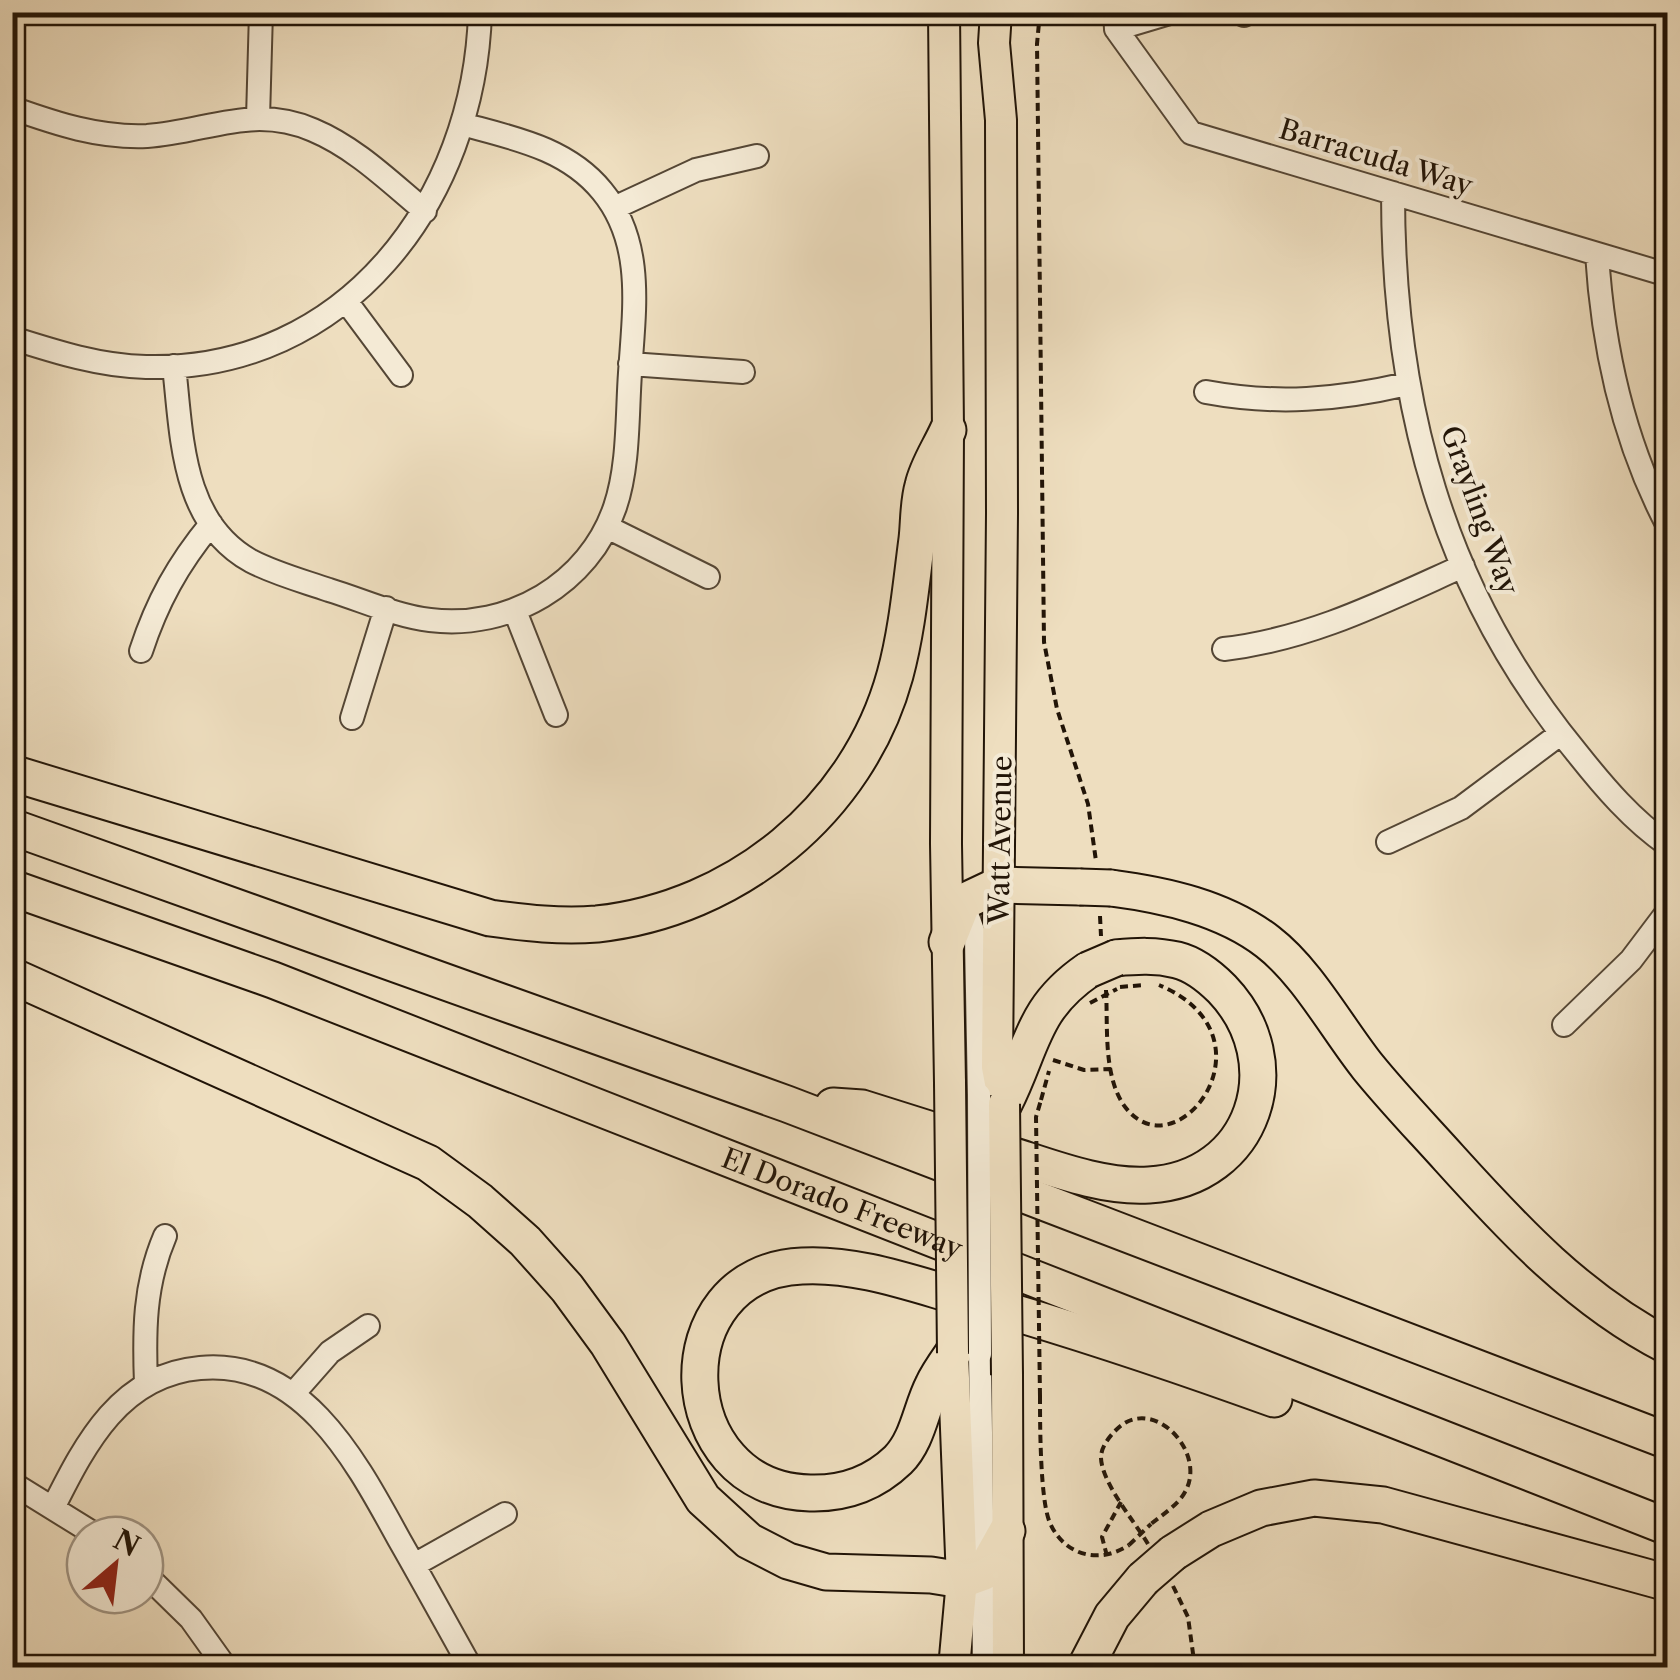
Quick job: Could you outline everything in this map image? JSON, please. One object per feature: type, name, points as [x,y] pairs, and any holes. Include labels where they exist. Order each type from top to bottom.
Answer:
[{"type":"highway","points":[[12,773],[490,918],[541,925],[597,924],[692,900],[754,868],[789,843],[856,764],[880,722],[896,674],[908,615],[923,485],[948,430]]},
{"type":"highway","points":[[12,828],[788,1104],[1668,1442]]},
{"type":"highway","points":[[962,940],[963,902],[999,886],[1097,887],[1192,904],[1266,940],[1297,971],[1396,1102],[1504,1218],[1579,1290],[1632,1328],[1668,1346]]},
{"type":"highway","name":"El Dorado Freeway","points":[[12,888],[273,980],[1668,1527]]},
{"type":"highway","points":[[788,1104],[862,1108],[1067,1173],[1148,1186],[1203,1170],[1224,1154],[1244,1130],[1254,1104],[1258,1057],[1252,1032],[1235,1002],[1212,978],[1181,961],[1148,956],[1063,987],[1044,1011],[1022,1067],[992,1099]]},
{"type":"highway","points":[[12,976],[428,1163],[480,1201],[525,1241],[567,1288],[608,1344],[703,1499],[750,1541],[788,1561],[826,1572],[973,1576],[1007,1530]]},
{"type":"highway","points":[[967,1353],[932,1386],[922,1419],[901,1458],[870,1482],[836,1494],[793,1493],[760,1482],[730,1459],[712,1434],[702,1405],[698,1376],[703,1346],[713,1318],[734,1291],[762,1276],[800,1266],[876,1273],[1061,1325],[1668,1543]]},
{"type":"highway","points":[[1085,1668],[1112,1616],[1143,1579],[1173,1553],[1212,1529],[1261,1508],[1314,1498],[1383,1505],[1668,1584]]},
{"type":"main road","name":"Watt Avenue","points":[[944,12],[946,844],[962,940],[950,1083],[967,1353],[973,1576],[954,1668]]},
{"type":"main road","name":"Watt Avenue","points":[[996,12],[994,43],[1001,120],[1002,734],[997,1067],[992,1099],[1008,1374],[1008,1668]]},
{"type":"main road","points":[[1001,120],[1018,12]]},
{"type":"street","points":[[258,118],[261,12]]},
{"type":"street","points":[[13,340],[100,363],[174,366],[240,355],[271,344],[346,301],[392,258],[440,184],[474,76],[480,12]]},
{"type":"street","name":"Barracuda Way","points":[[1173,12],[1116,20],[1191,133],[1668,275]]},
{"type":"street","points":[[12,108],[68,128],[117,136],[150,136],[214,122],[258,118],[299,125],[340,143],[425,211]]},
{"type":"street","points":[[174,366],[191,487],[211,524],[228,544],[252,561],[430,620],[460,622],[515,611],[551,592],[574,572],[607,527],[622,478],[635,284],[632,258],[614,208],[584,172],[539,146],[462,124]]},
{"type":"street","points":[[614,208],[696,170],[757,156]]},
{"type":"street","name":"Grayling Way","points":[[1393,194],[1393,270],[1407,384],[1426,462],[1463,566],[1510,658],[1560,734],[1634,818],[1668,845]]},
{"type":"street","points":[[1596,254],[1614,382],[1640,466],[1668,526]]},
{"type":"street","points":[[346,301],[401,375]]},
{"type":"street","points":[[630,364],[744,372]]},
{"type":"street","points":[[1206,392],[1279,401],[1319,400],[1407,384]]},
{"type":"street","points":[[141,650],[162,594],[183,558],[211,524]]},
{"type":"street","points":[[607,527],[708,577]]},
{"type":"street","points":[[1224,648],[1280,640],[1322,628],[1463,566]]},
{"type":"street","points":[[352,718],[386,608]]},
{"type":"street","points":[[515,611],[556,715]]},
{"type":"street","points":[[1388,842],[1461,808],[1560,734]]},
{"type":"street","points":[[946,844],[963,902]]},
{"type":"street","points":[[967,1353],[992,1099],[962,940],[999,886]]},
{"type":"street","points":[[1564,1024],[1631,960],[1668,911]]},
{"type":"street","points":[[146,1384],[144,1342],[149,1284],[165,1236]]},
{"type":"street","points":[[293,1394],[330,1352],[368,1326]]},
{"type":"street","points":[[54,1506],[81,1451],[102,1421],[122,1400],[146,1384],[190,1369],[221,1368],[256,1374],[293,1394],[339,1441],[361,1471],[470,1668]]},
{"type":"street","points":[[12,1483],[67,1515]]},
{"type":"street","points":[[414,1565],[505,1514]]},
{"type":"street","points":[[973,1576],[984,1668]]},
{"type":"street","points":[[165,1593],[192,1619],[226,1668]]},
{"type":"path","points":[[1040,12],[1037,44],[1044,642],[1057,708],[1088,804],[1111,1069],[1124,1106],[1143,1121],[1165,1125],[1183,1118],[1200,1106],[1210,1090],[1216,1058],[1214,1038],[1198,1011],[1182,995],[1156,984],[1104,975]]},
{"type":"path","points":[[1058,1048],[1036,1116],[1040,1396],[1049,1522],[1065,1545],[1083,1554],[1107,1556],[1129,1544],[1184,1493],[1189,1478],[1187,1452],[1164,1423],[1142,1418],[1122,1423],[1107,1439],[1102,1457],[1105,1476],[1121,1502],[1102,1537],[1107,1556]]},
{"type":"path","points":[[1054,1060],[1084,1070],[1111,1069]]}]
